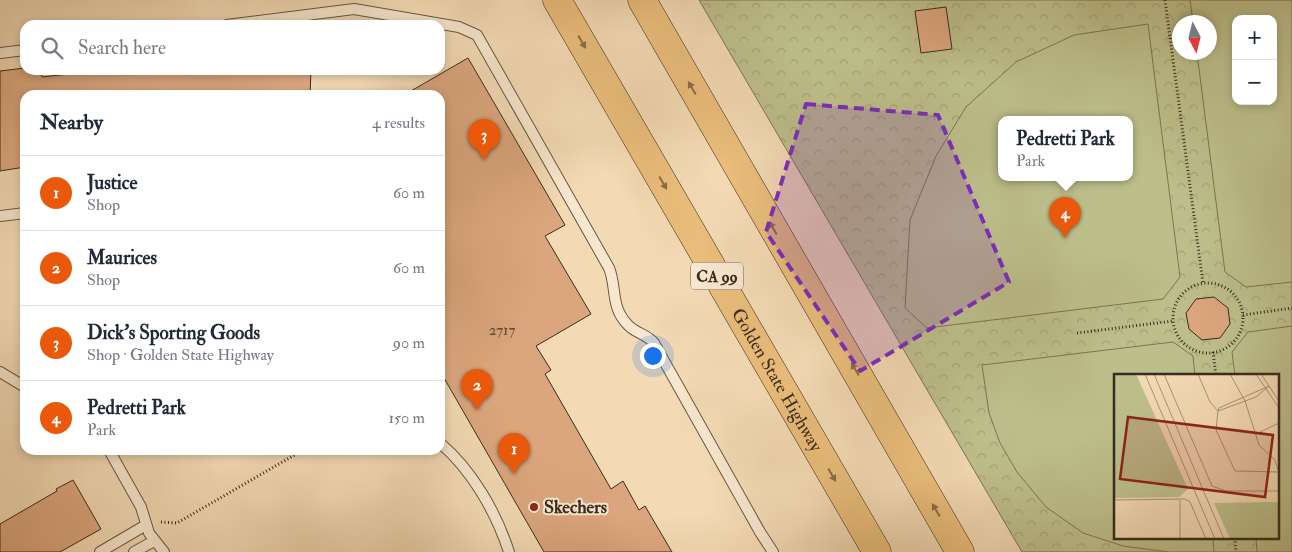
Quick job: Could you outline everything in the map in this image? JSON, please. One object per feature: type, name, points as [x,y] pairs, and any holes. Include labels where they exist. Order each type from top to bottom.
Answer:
[{"type":"highway","name":"Golden State Highway","points":[[557,0],[877,552]]},
{"type":"highway","points":[[642,0],[960,552]]},
{"type":"lane","points":[[269,20],[354,10],[420,20]]},
{"type":"lane","points":[[445,24],[459,26],[477,35],[609,268],[614,299],[624,320],[631,328],[647,336],[654,343],[773,552]]},
{"type":"lane","points":[[0,53],[20,51]]},
{"type":"lane","points":[[0,216],[20,214]]},
{"type":"lane","points":[[0,372],[20,384]]},
{"type":"lane","points":[[445,447],[456,457],[472,478],[495,518],[509,552]]},
{"type":"lane","points":[[112,455],[141,508],[149,533],[164,552]]},
{"type":"lane","points":[[100,552],[146,526]]},
{"type":"lane","points":[[134,552],[154,541]]},
{"type":"path","points":[[1165,0],[1203,283]]},
{"type":"path","points":[[1203,283],[1220,284],[1230,290],[1239,299],[1243,314],[1243,323],[1239,334],[1232,344],[1213,352],[1198,351],[1188,347],[1180,339],[1173,322],[1174,307],[1179,297],[1187,290],[1203,283]]},
{"type":"path","points":[[1243,314],[1292,308]]},
{"type":"path","points":[[1077,333],[1173,322]]},
{"type":"path","points":[[1213,352],[1216,374]]},
{"type":"path","points":[[160,522],[177,523],[294,455]]},
{"type":"highlighted area","points":[[806,104],[938,115],[1009,282],[860,371],[766,232]]},
{"type":"green space","points":[[699,0],[1292,0],[1292,552],[1022,552]]},
{"type":"green space","points":[[1190,0],[1292,0],[1292,282],[1246,287],[1225,272],[1198,60],[1217,60],[1217,15],[1192,15]]},
{"type":"green space","points":[[1148,24],[1180,277],[1163,299],[927,328],[905,308],[910,220],[936,156],[966,107],[1016,62],[1074,35]]},
{"type":"green space","points":[[1292,326],[1292,552],[1257,552],[1256,540],[1280,540],[1280,374],[1235,374],[1232,352],[1248,332]]},
{"type":"green space","points":[[1173,342],[1193,356],[1195,374],[1114,374],[1114,540],[1213,540],[1214,552],[1169,552],[1123,546],[1083,533],[1046,507],[1017,472],[1000,443],[989,413],[982,365]]},
{"type":"building","points":[[946,7],[952,49],[921,53],[915,11]]},
{"type":"building","points":[[468,58],[565,225],[545,236],[591,314],[536,346],[551,370],[545,374],[611,489],[623,481],[639,510],[645,506],[672,552],[544,552],[445,380],[445,90],[413,90],[439,75],[445,75],[445,71]]},
{"type":"building","points":[[20,69],[20,75],[42,75],[42,77],[60,75],[311,75],[310,90],[20,90],[20,168],[0,171],[0,71]]},
{"type":"building","points":[[1214,297],[1228,308],[1230,324],[1220,338],[1202,340],[1189,329],[1186,313],[1196,299]]},
{"type":"building","points":[[73,480],[101,529],[60,552],[0,552],[0,524]]},
{"type":"place","name":"Dick's Sporting Goods","points":[[484,160]]},
{"type":"place","name":"Pedretti Park","points":[[1065,238]]},
{"type":"place","name":"Maurices","points":[[477,410]]},
{"type":"place","name":"Justice","points":[[514,474]]},
{"type":"place","name":"Skechers","points":[[534,507]]}]
